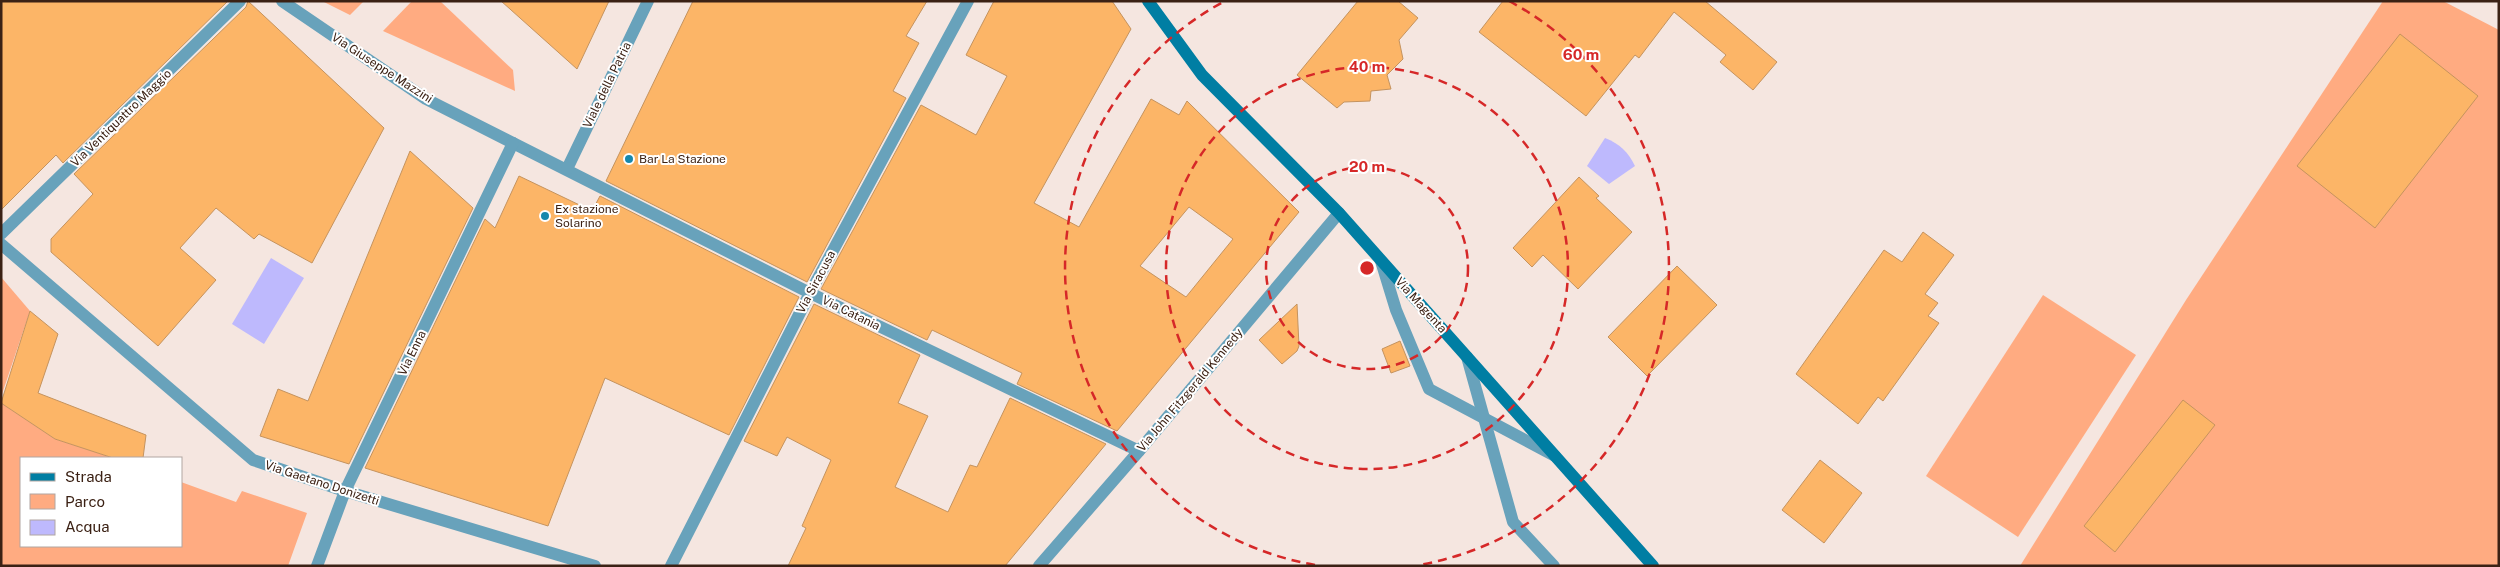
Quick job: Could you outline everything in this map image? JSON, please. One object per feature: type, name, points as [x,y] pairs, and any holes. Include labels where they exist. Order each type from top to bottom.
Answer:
[{"type":"street","name":"Via Ventiquattro Maggio","points":[[1,234],[240,1]]},
{"type":"street","name":"Via Giuseppe Mazzini","points":[[282,1],[426,99],[567,169]]},
{"type":"street","name":"Viale della Patria","points":[[567,169],[648,1]]},
{"type":"street","name":"Via Siracusa","points":[[671,566],[810,293],[968,1]]},
{"type":"street","name":"Via Magenta","points":[[1148,1],[1202,75],[1338,213],[1653,566]]},
{"type":"street","name":"Via Enna","points":[[317,566],[345,491],[513,143]]},
{"type":"street","name":"Via Catania","points":[[567,169],[810,293],[1139,451]]},
{"type":"street","name":"Via John Fitzgerald Kennedy","points":[[1039,566],[1139,451],[1338,213]]},
{"type":"street","name":"Via Gaetano Donizetti","points":[[1,244],[253,460],[345,491],[595,566]]},
{"type":"street","points":[[1381,261],[1396,310],[1429,389],[1557,457]]},
{"type":"street","points":[[1467,357],[1513,522],[1554,566]]},
{"type":"green space","points":[[322,1],[364,1],[350,15]]},
{"type":"green space","points":[[412,1],[440,1],[513,70],[515,91],[383,31]]},
{"type":"green space","points":[[2383,1],[2443,1],[2499,30],[2499,566],[2020,566],[2186,300]]},
{"type":"green space","points":[[1,277],[30,311],[1,397]]},
{"type":"green space","points":[[2043,295],[2136,355],[2018,537],[1926,476]]},
{"type":"green space","points":[[1,403],[55,439],[110,457],[20,457],[20,547],[182,547],[182,482],[236,502],[242,491],[307,513],[288,566],[1,566]]},
{"type":"water","points":[[1605,138],[1623,149],[1635,166],[1609,184],[1587,166]]},
{"type":"water","points":[[271,258],[304,278],[264,344],[232,324]]},
{"type":"building","points":[[1,1],[228,1],[63,163],[56,155],[1,210]]},
{"type":"building","points":[[248,1],[384,128],[312,263],[259,234],[254,239],[216,208],[180,248],[216,280],[158,346],[51,252],[51,239],[93,194],[74,174],[246,7]]},
{"type":"building","points":[[501,1],[609,1],[577,69]]},
{"type":"building","points":[[693,1],[927,1],[906,36],[919,43],[893,91],[906,98],[807,282],[606,181]]},
{"type":"building","points":[[994,1],[1112,1],[1131,29],[1034,203],[1079,227],[1151,99],[1179,115],[1187,101],[1299,212],[1117,431],[1017,384],[1022,373],[932,330],[927,340],[821,289],[921,105],[976,135],[1007,76],[966,55]],"holes":[[[1189,207],[1233,239],[1186,297],[1140,266]]]},
{"type":"building","points":[[1358,1],[1398,1],[1418,18],[1399,40],[1403,59],[1387,75],[1391,89],[1371,91],[1370,101],[1344,102],[1337,108],[1297,75]]},
{"type":"building","points":[[1503,1],[1705,1],[1777,62],[1753,90],[1720,62],[1726,55],[1674,12],[1639,58],[1635,55],[1586,116],[1479,32]]},
{"type":"building","points":[[2400,34],[2478,96],[2375,228],[2297,166]]},
{"type":"building","points":[[410,151],[473,208],[349,464],[260,436],[278,389],[308,401]]},
{"type":"building","points":[[519,176],[592,211],[600,196],[799,297],[729,435],[605,378],[548,526],[365,468],[485,219],[495,228]]},
{"type":"building","points":[[1579,177],[1599,196],[1596,198],[1632,232],[1578,289],[1543,255],[1532,267],[1513,248]]},
{"type":"building","points":[[1923,232],[1954,255],[1925,294],[1938,303],[1928,316],[1939,323],[1883,401],[1878,397],[1858,424],[1796,374],[1884,250],[1902,262]]},
{"type":"building","points":[[1677,266],[1717,305],[1647,376],[1608,337]]},
{"type":"building","points":[[814,304],[920,355],[898,403],[928,416],[895,487],[948,512],[970,465],[977,467],[1010,398],[1106,444],[1005,566],[788,566],[806,528],[802,526],[831,460],[787,437],[777,456],[744,441]]},
{"type":"building","points":[[1297,304],[1299,346],[1297,351],[1282,364],[1259,340]]},
{"type":"building","points":[[30,311],[58,334],[38,393],[146,435],[143,457],[110,457],[55,439],[1,403]]},
{"type":"building","points":[[1400,341],[1410,366],[1391,373],[1382,349]]},
{"type":"building","points":[[2183,400],[2215,425],[2115,552],[2084,526]]},
{"type":"building","points":[[1820,460],[1862,493],[1824,543],[1782,510]]},
{"type":"place","name":"Bar La Stazione","points":[[629,159]]},
{"type":"place","name":"Ex stazione Solarino","points":[[545,216]]}]
